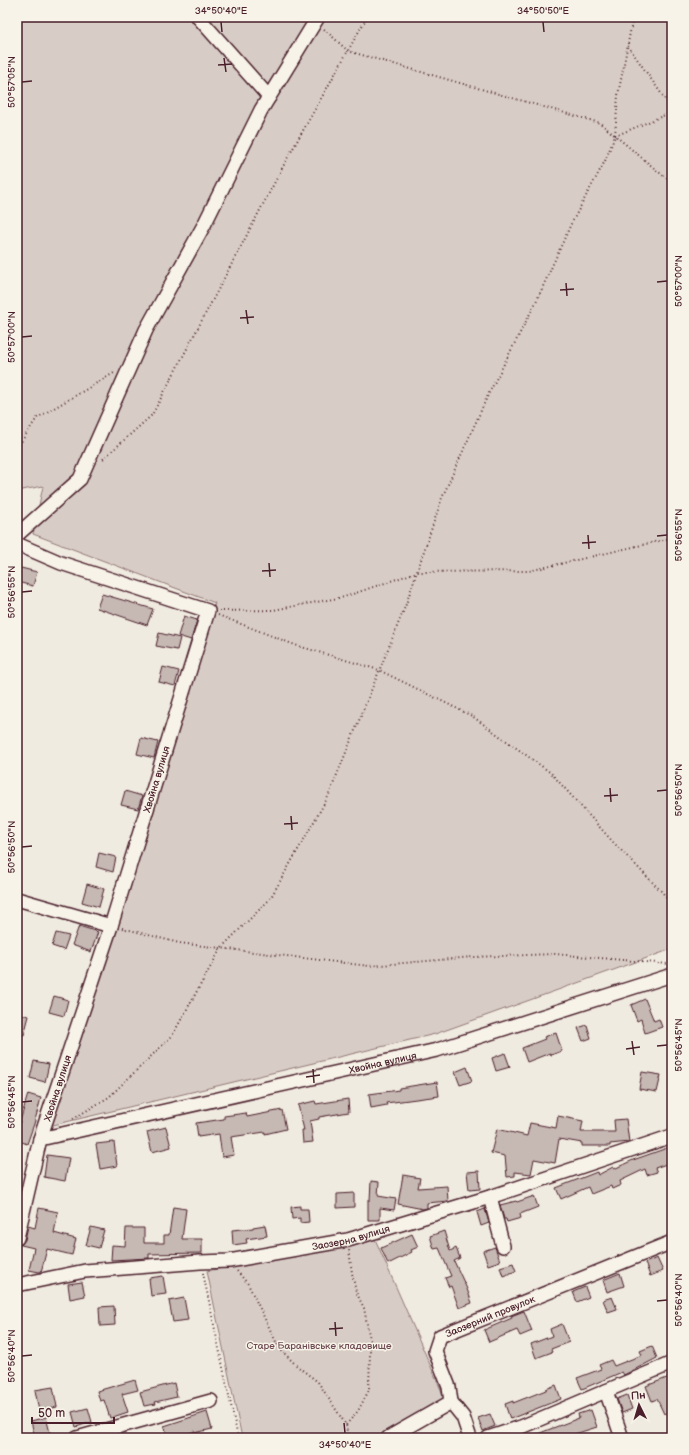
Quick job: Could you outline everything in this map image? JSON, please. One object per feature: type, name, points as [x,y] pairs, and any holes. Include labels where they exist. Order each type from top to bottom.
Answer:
[{"type":"street","points":[[198,17],[269,97]]},
{"type":"street","points":[[17,535],[80,479],[146,330],[204,225],[269,97],[316,19]]},
{"type":"street","points":[[17,544],[61,563],[208,611]]},
{"type":"street","name":"Хвойна вулиця","points":[[17,1238],[40,1139],[111,926],[208,611]]},
{"type":"street","points":[[17,899],[111,926]]},
{"type":"street","name":"Хвойна вулиця","points":[[40,1139],[437,1050],[672,975]]},
{"type":"street","name":"Заозерна вулиця","points":[[17,1284],[85,1271],[229,1261],[348,1240],[490,1197],[672,1136]]},
{"type":"street","points":[[490,1197],[503,1246]]},
{"type":"street","name":"Заозерний провулок","points":[[451,1402],[449,1387],[435,1351],[440,1336],[672,1242]]},
{"type":"street","points":[[488,1438],[521,1427],[672,1364]]},
{"type":"street","points":[[606,1391],[622,1438]]},
{"type":"street","points":[[77,1438],[211,1401]]},
{"type":"street","points":[[388,1438],[451,1402],[463,1417],[470,1438]]},
{"type":"path","points":[[102,460],[152,415],[287,159],[368,17]]},
{"type":"path","points":[[71,1120],[109,1098],[172,1036],[221,948],[270,899],[324,804],[405,607],[442,498],[488,395],[536,302],[571,224],[605,161],[616,136],[618,96],[633,17]]},
{"type":"path","points":[[316,19],[348,51],[600,123],[672,183]]},
{"type":"path","points":[[628,45],[672,109]]},
{"type":"path","points":[[616,136],[672,112]]},
{"type":"path","points":[[17,448],[37,418],[132,362]]},
{"type":"path","points":[[208,611],[273,610],[344,597],[417,572],[529,571],[672,538]]},
{"type":"path","points":[[208,611],[296,645],[379,670],[472,716],[551,773],[613,842],[663,893],[672,906]]},
{"type":"path","points":[[111,926],[179,943],[369,966],[473,957],[555,954],[672,964]]},
{"type":"path","points":[[346,1425],[358,1411],[369,1390],[370,1340],[364,1308],[356,1292],[348,1240]]},
{"type":"path","points":[[229,1261],[248,1284],[279,1348],[297,1366],[318,1382],[346,1425],[348,1438]]},
{"type":"path","points":[[200,1262],[238,1438]]},
{"type":"green space","points":[[17,17],[672,17],[672,949],[435,1034],[49,1126],[114,934],[215,603],[33,534],[43,486],[17,491]]},
{"type":"green space","name":"Старе Баранівське кладовище","points":[[375,1239],[445,1399],[380,1436],[340,1438],[242,1438],[207,1271]]},
{"type":"building","points":[[17,567],[37,572],[33,586],[17,582]]},
{"type":"building","points":[[102,594],[153,609],[147,625],[97,608]]},
{"type":"building","points":[[184,616],[197,620],[191,640],[178,636]]},
{"type":"building","points":[[159,633],[180,638],[177,650],[156,646]]},
{"type":"building","points":[[163,667],[179,671],[175,686],[159,682]]},
{"type":"building","points":[[141,738],[158,742],[154,758],[137,754]]},
{"type":"building","points":[[125,791],[142,796],[138,809],[121,805]]},
{"type":"building","points":[[99,853],[116,857],[113,872],[96,867]]},
{"type":"building","points":[[87,884],[104,889],[99,907],[82,902]]},
{"type":"building","points":[[79,926],[98,932],[91,952],[72,945]]},
{"type":"building","points":[[56,933],[69,936],[64,950],[52,946]]},
{"type":"building","points":[[54,996],[68,1000],[64,1016],[49,1012]]},
{"type":"building","points":[[645,999],[654,1021],[659,1019],[662,1027],[645,1033],[641,1019],[637,1021],[631,1005]]},
{"type":"building","points":[[17,1013],[29,1016],[24,1035],[17,1034]]},
{"type":"building","points":[[587,1025],[591,1038],[583,1041],[578,1028]]},
{"type":"building","points":[[556,1033],[562,1051],[551,1055],[550,1053],[527,1062],[522,1048]]},
{"type":"building","points":[[505,1053],[510,1067],[496,1071],[492,1058]]},
{"type":"building","points":[[34,1061],[49,1064],[45,1082],[30,1078]]},
{"type":"building","points":[[467,1067],[472,1081],[460,1085],[455,1072]]},
{"type":"building","points":[[642,1072],[661,1075],[657,1092],[639,1089]]},
{"type":"building","points":[[437,1082],[439,1096],[386,1103],[387,1105],[371,1108],[369,1094],[399,1090],[399,1088]]},
{"type":"building","points":[[28,1094],[41,1098],[27,1144],[17,1140],[17,1124],[19,1125]]},
{"type":"building","points":[[348,1099],[349,1112],[319,1117],[319,1119],[310,1121],[313,1142],[303,1143],[302,1130],[304,1130],[298,1105],[315,1101],[316,1104]]},
{"type":"building","points":[[282,1110],[286,1129],[265,1134],[265,1132],[231,1137],[234,1155],[222,1157],[219,1134],[198,1137],[196,1123],[224,1119],[224,1116],[246,1113],[247,1117]]},
{"type":"building","points":[[558,1116],[583,1121],[581,1132],[615,1132],[614,1120],[626,1119],[629,1142],[610,1144],[610,1146],[582,1146],[582,1143],[559,1139],[555,1163],[534,1159],[531,1174],[515,1172],[515,1176],[507,1177],[505,1156],[491,1153],[497,1129],[527,1136],[530,1123],[556,1128]]},
{"type":"building","points":[[166,1127],[171,1147],[152,1152],[147,1132]]},
{"type":"building","points":[[114,1142],[117,1166],[100,1169],[96,1144]]},
{"type":"building","points":[[670,1147],[672,1152],[672,1162],[655,1168],[657,1172],[647,1175],[645,1169],[620,1181],[621,1185],[612,1189],[611,1186],[591,1194],[588,1187],[561,1199],[556,1188],[597,1172],[598,1175],[613,1167],[614,1169],[633,1160]]},
{"type":"building","points":[[47,1155],[69,1158],[65,1181],[44,1177]]},
{"type":"building","points":[[479,1171],[480,1189],[469,1190],[467,1172]]},
{"type":"building","points":[[403,1175],[420,1178],[418,1188],[447,1186],[448,1201],[427,1203],[427,1208],[423,1209],[398,1204]]},
{"type":"building","points":[[371,1181],[379,1182],[378,1196],[396,1199],[394,1210],[380,1208],[380,1220],[368,1220],[368,1200],[370,1200]]},
{"type":"building","points":[[354,1193],[354,1207],[337,1208],[337,1194]]},
{"type":"building","points":[[534,1196],[538,1207],[520,1214],[521,1218],[507,1222],[506,1219],[504,1219],[500,1205],[517,1202]]},
{"type":"building","points":[[300,1206],[300,1209],[308,1209],[309,1222],[300,1223],[300,1218],[292,1219],[291,1207]]},
{"type":"building","points":[[173,1207],[186,1209],[182,1239],[202,1239],[202,1253],[149,1254],[149,1258],[111,1260],[112,1245],[125,1246],[126,1228],[144,1228],[144,1243],[164,1243],[164,1235],[169,1235]]},
{"type":"building","points":[[39,1208],[58,1212],[54,1233],[76,1239],[72,1255],[47,1249],[41,1272],[29,1270],[34,1248],[21,1245],[25,1240],[28,1226],[35,1228]]},
{"type":"building","points":[[485,1209],[489,1223],[481,1226],[477,1212]]},
{"type":"building","points":[[265,1225],[267,1236],[246,1239],[247,1243],[233,1245],[232,1230]]},
{"type":"building","points":[[91,1227],[104,1230],[99,1248],[86,1245]]},
{"type":"building","points":[[444,1231],[450,1251],[456,1248],[460,1258],[454,1261],[472,1303],[459,1308],[451,1286],[449,1287],[445,1278],[451,1276],[439,1248],[434,1249],[430,1236]]},
{"type":"building","points":[[412,1234],[418,1247],[411,1250],[412,1252],[388,1264],[381,1248]]},
{"type":"building","points":[[495,1247],[500,1261],[488,1265],[483,1251]]},
{"type":"building","points":[[657,1258],[663,1271],[650,1276],[645,1263]]},
{"type":"building","points":[[513,1263],[516,1271],[503,1276],[500,1267]]},
{"type":"building","points":[[620,1273],[624,1286],[607,1292],[603,1280]]},
{"type":"building","points":[[163,1276],[166,1294],[151,1296],[149,1278]]},
{"type":"building","points":[[82,1282],[85,1296],[70,1299],[68,1284]]},
{"type":"building","points":[[585,1287],[589,1297],[577,1302],[573,1292]]},
{"type":"building","points":[[612,1297],[617,1309],[608,1312],[603,1300]]},
{"type":"building","points":[[184,1298],[188,1320],[173,1322],[169,1301]]},
{"type":"building","points":[[114,1306],[115,1325],[100,1326],[99,1307]]},
{"type":"building","points":[[524,1311],[532,1331],[520,1336],[517,1330],[489,1342],[484,1330]]},
{"type":"building","points":[[562,1324],[569,1342],[551,1349],[552,1352],[536,1358],[531,1344],[552,1336],[550,1329]]},
{"type":"building","points":[[652,1346],[657,1358],[624,1375],[622,1372],[582,1389],[577,1378],[601,1369],[599,1365],[611,1360],[614,1366],[642,1355],[640,1351]]},
{"type":"building","points":[[672,1376],[672,1410],[664,1414],[657,1399],[652,1401],[646,1386]]},
{"type":"building","points":[[135,1380],[138,1390],[122,1394],[128,1412],[110,1418],[104,1400],[100,1401],[97,1391]]},
{"type":"building","points":[[174,1383],[177,1397],[155,1402],[156,1404],[144,1406],[140,1392]]},
{"type":"building","points":[[556,1385],[561,1399],[510,1419],[505,1404],[513,1401],[513,1403]]},
{"type":"building","points":[[53,1387],[57,1407],[39,1411],[35,1390]]},
{"type":"building","points":[[627,1395],[632,1409],[622,1413],[617,1399]]},
{"type":"building","points":[[88,1408],[92,1422],[76,1427],[72,1412]]},
{"type":"building","points":[[591,1410],[597,1427],[562,1438],[527,1438],[579,1418],[578,1414]]},
{"type":"building","points":[[207,1412],[212,1429],[195,1433],[195,1431],[176,1438],[169,1438],[164,1426]]},
{"type":"building","points":[[490,1414],[495,1426],[483,1431],[478,1418]]},
{"type":"building","points":[[46,1417],[51,1437],[35,1438],[31,1421]]}]
